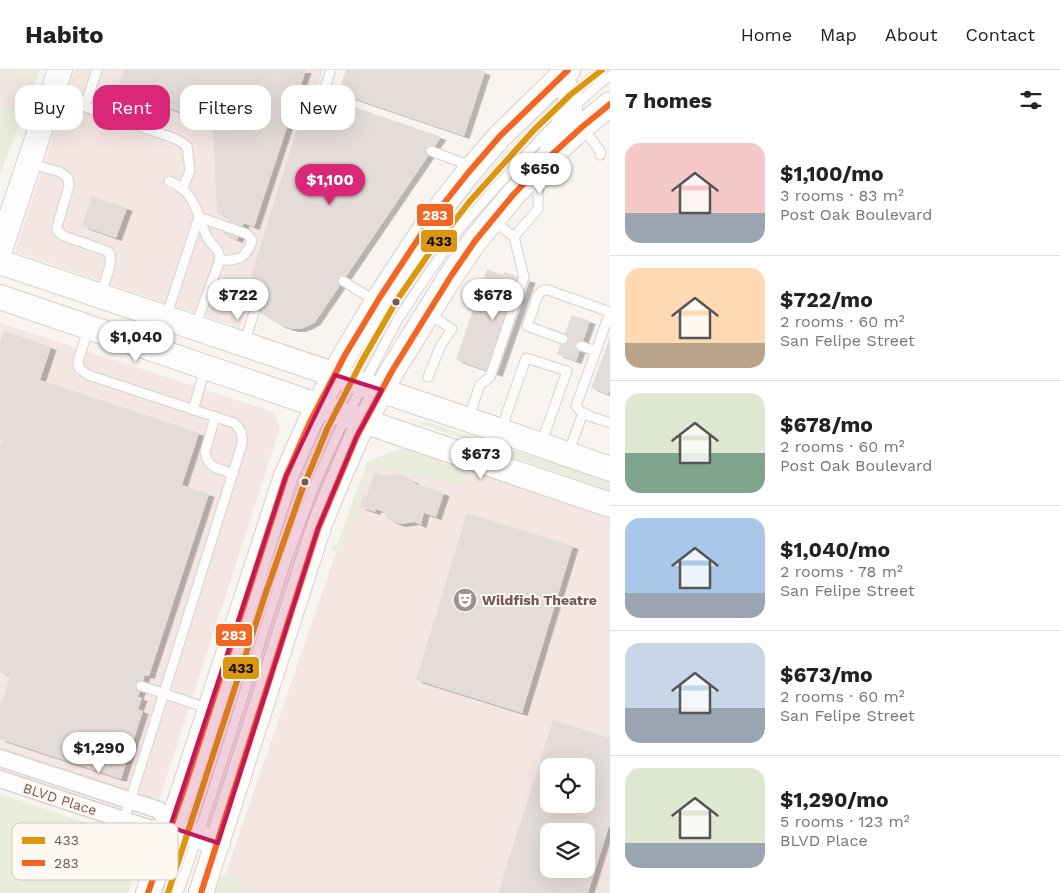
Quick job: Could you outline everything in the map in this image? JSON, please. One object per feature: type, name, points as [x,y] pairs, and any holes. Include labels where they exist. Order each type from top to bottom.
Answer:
[{"type":"main road","points":[[55,85],[60,70]]},
{"type":"main road","points":[[342,413],[358,382],[392,371],[475,241],[513,195],[542,164],[566,121],[567,92]]},
{"type":"main road","points":[[201,893],[193,835],[210,709],[286,476],[310,422],[342,413],[358,382],[377,302],[430,221],[500,136],[567,92],[610,104]]},
{"type":"main road","points":[[0,250],[40,130]]},
{"type":"main road","points":[[0,262],[468,419],[610,469]]},
{"type":"main road","points":[[0,297],[610,504]]},
{"type":"main road","points":[[178,854],[193,835],[281,642],[318,529],[357,436],[342,413]]},
{"type":"main road","points":[[148,893],[158,880]]},
{"type":"street","name":"BLVD Place","points":[[0,758],[159,810],[177,823]]},
{"type":"street","name":"BLVD Place","points":[[0,780],[133,823]]},
{"type":"street","name":"BLVD Place","points":[[178,824],[193,835]]},
{"type":"street","name":"BLVD Place","points":[[178,833],[193,835]]},
{"type":"lane","points":[[97,70],[85,106],[176,139],[187,146],[190,171],[182,189]]},
{"type":"lane","points":[[326,85],[331,70]]},
{"type":"lane","points":[[358,382],[362,360],[397,300],[428,255],[470,201],[567,92],[602,70]]},
{"type":"lane","points":[[358,382],[460,228],[544,136],[567,92],[599,84],[610,76]]},
{"type":"lane","points":[[567,92],[601,152],[600,155]]},
{"type":"lane","points":[[431,151],[474,167]]},
{"type":"lane","points":[[29,163],[60,172],[68,178],[69,186],[56,227],[57,231],[64,236],[108,252],[110,262],[100,295]]},
{"type":"lane","points":[[514,237],[538,209],[542,164]]},
{"type":"lane","points":[[169,181],[182,189],[189,197],[200,217],[208,239],[219,251],[220,260],[195,327]]},
{"type":"lane","points":[[200,217],[247,234],[252,242],[242,256],[234,261],[220,260]]},
{"type":"lane","points":[[166,318],[200,217]]},
{"type":"lane","points":[[468,419],[480,386],[490,377],[524,277],[514,237],[493,220]]},
{"type":"lane","points":[[343,281],[377,302]]},
{"type":"lane","points":[[563,339],[527,326],[538,295],[543,290],[548,290],[610,312],[576,406],[583,413],[610,423]]},
{"type":"lane","points":[[244,344],[254,309]]},
{"type":"lane","points":[[428,313],[452,329],[428,377]]},
{"type":"lane","points":[[89,327],[78,361],[79,368],[88,375],[234,423],[243,435],[233,474],[124,820]]},
{"type":"lane","points":[[581,346],[596,351]]},
{"type":"lane","points":[[500,430],[526,358],[567,371],[540,444]]},
{"type":"lane","points":[[193,410],[206,366]]},
{"type":"lane","points":[[178,893],[193,835],[266,592],[305,481],[328,428],[342,413]]},
{"type":"lane","points":[[568,454],[583,413]]},
{"type":"lane","points":[[215,417],[205,452],[210,464],[233,474]]},
{"type":"lane","points":[[141,686],[210,709]]},
{"type":"lane","points":[[178,870],[193,835]]},
{"type":"lane","points":[[168,893],[174,880]]},
{"type":"highlighted area","points":[[335,375],[382,390],[357,436],[318,529],[218,843],[170,827],[286,476]]},
{"type":"shaded area","points":[[0,70],[39,70],[33,85],[15,85],[16,130],[0,174]]},
{"type":"shaded area","points":[[75,70],[323,70],[318,85],[281,85],[281,130],[304,130],[240,328],[15,252],[55,130],[83,130],[83,85],[70,85]]},
{"type":"shaded area","points":[[0,323],[274,412],[280,429],[158,802],[0,751]]},
{"type":"shaded area","points":[[401,448],[610,517],[610,893],[219,893],[367,462]]},
{"type":"green space","points":[[5,70],[39,70],[35,81]]},
{"type":"green space","points":[[0,106],[15,111],[16,130],[0,174]]},
{"type":"green space","points":[[405,418],[433,424],[488,443],[610,480],[610,492]]},
{"type":"green space","points":[[401,448],[465,472],[460,487],[425,475],[422,480],[373,464],[341,548],[345,550],[343,554],[331,550],[333,545],[337,545],[367,462]]},
{"type":"green space","points":[[0,794],[87,823],[12,823],[12,880],[132,880],[128,893],[0,893]]},
{"type":"green space","points":[[232,872],[249,893],[212,893],[217,877]]},
{"type":"building","points":[[124,70],[306,70],[301,85],[281,85],[281,130],[286,130],[254,227],[244,223],[237,240],[223,234],[229,218],[217,213],[213,130],[271,130],[271,85],[180,85],[180,112],[170,109],[170,85],[119,85]]},
{"type":"building","points":[[346,70],[478,70],[485,72],[464,136],[355,99],[355,85],[341,85]]},
{"type":"building","points":[[355,107],[441,137],[315,322],[300,329],[292,329],[280,325],[256,310],[242,305],[297,130],[355,130]]},
{"type":"building","points":[[92,196],[127,208],[116,238],[82,226]]},
{"type":"building","points":[[487,269],[503,275],[504,272],[530,280],[497,374],[456,360]]},
{"type":"building","points":[[572,315],[590,321],[576,361],[557,354]]},
{"type":"building","points":[[4,331],[51,347],[40,380],[199,433],[182,485],[209,494],[149,676],[145,675],[138,697],[142,698],[138,709],[143,711],[121,779],[0,739],[0,707],[10,676],[0,672],[0,446],[2,441],[0,440],[0,344]]},
{"type":"building","points":[[610,337],[610,389],[608,394],[591,388]]},
{"type":"building","points":[[374,472],[384,476],[400,475],[412,480],[416,484],[444,493],[436,517],[424,513],[421,525],[414,522],[400,524],[389,520],[384,512],[376,509],[375,512],[360,507],[363,495],[367,496]]},
{"type":"building","points":[[467,513],[573,546],[522,713],[416,680]]},
{"type":"building","points":[[553,720],[610,738],[610,827],[595,871],[595,823],[540,823],[540,878],[593,878],[588,893],[498,893],[540,761],[540,813],[595,813],[595,758],[541,758]]},
{"type":"transit line","name":"283","points":[[172,823],[286,476],[310,422],[345,355],[380,297],[430,221],[500,136],[568,70]]},
{"type":"transit line","name":"433","points":[[178,862],[266,592],[302,490],[328,427],[362,361],[397,300],[428,255],[470,201],[534,130],[570,95],[602,70]]},
{"type":"transit line","name":"283","points":[[201,893],[318,529],[357,436],[392,371],[475,241],[513,195],[546,160],[610,104]]},
{"type":"transit line","name":"283","points":[[148,893],[152,880]]},
{"type":"transit line","name":"433","points":[[168,893],[172,880]]},
{"type":"place","name":"Wildfish Theatre","points":[[465,600]]}]
